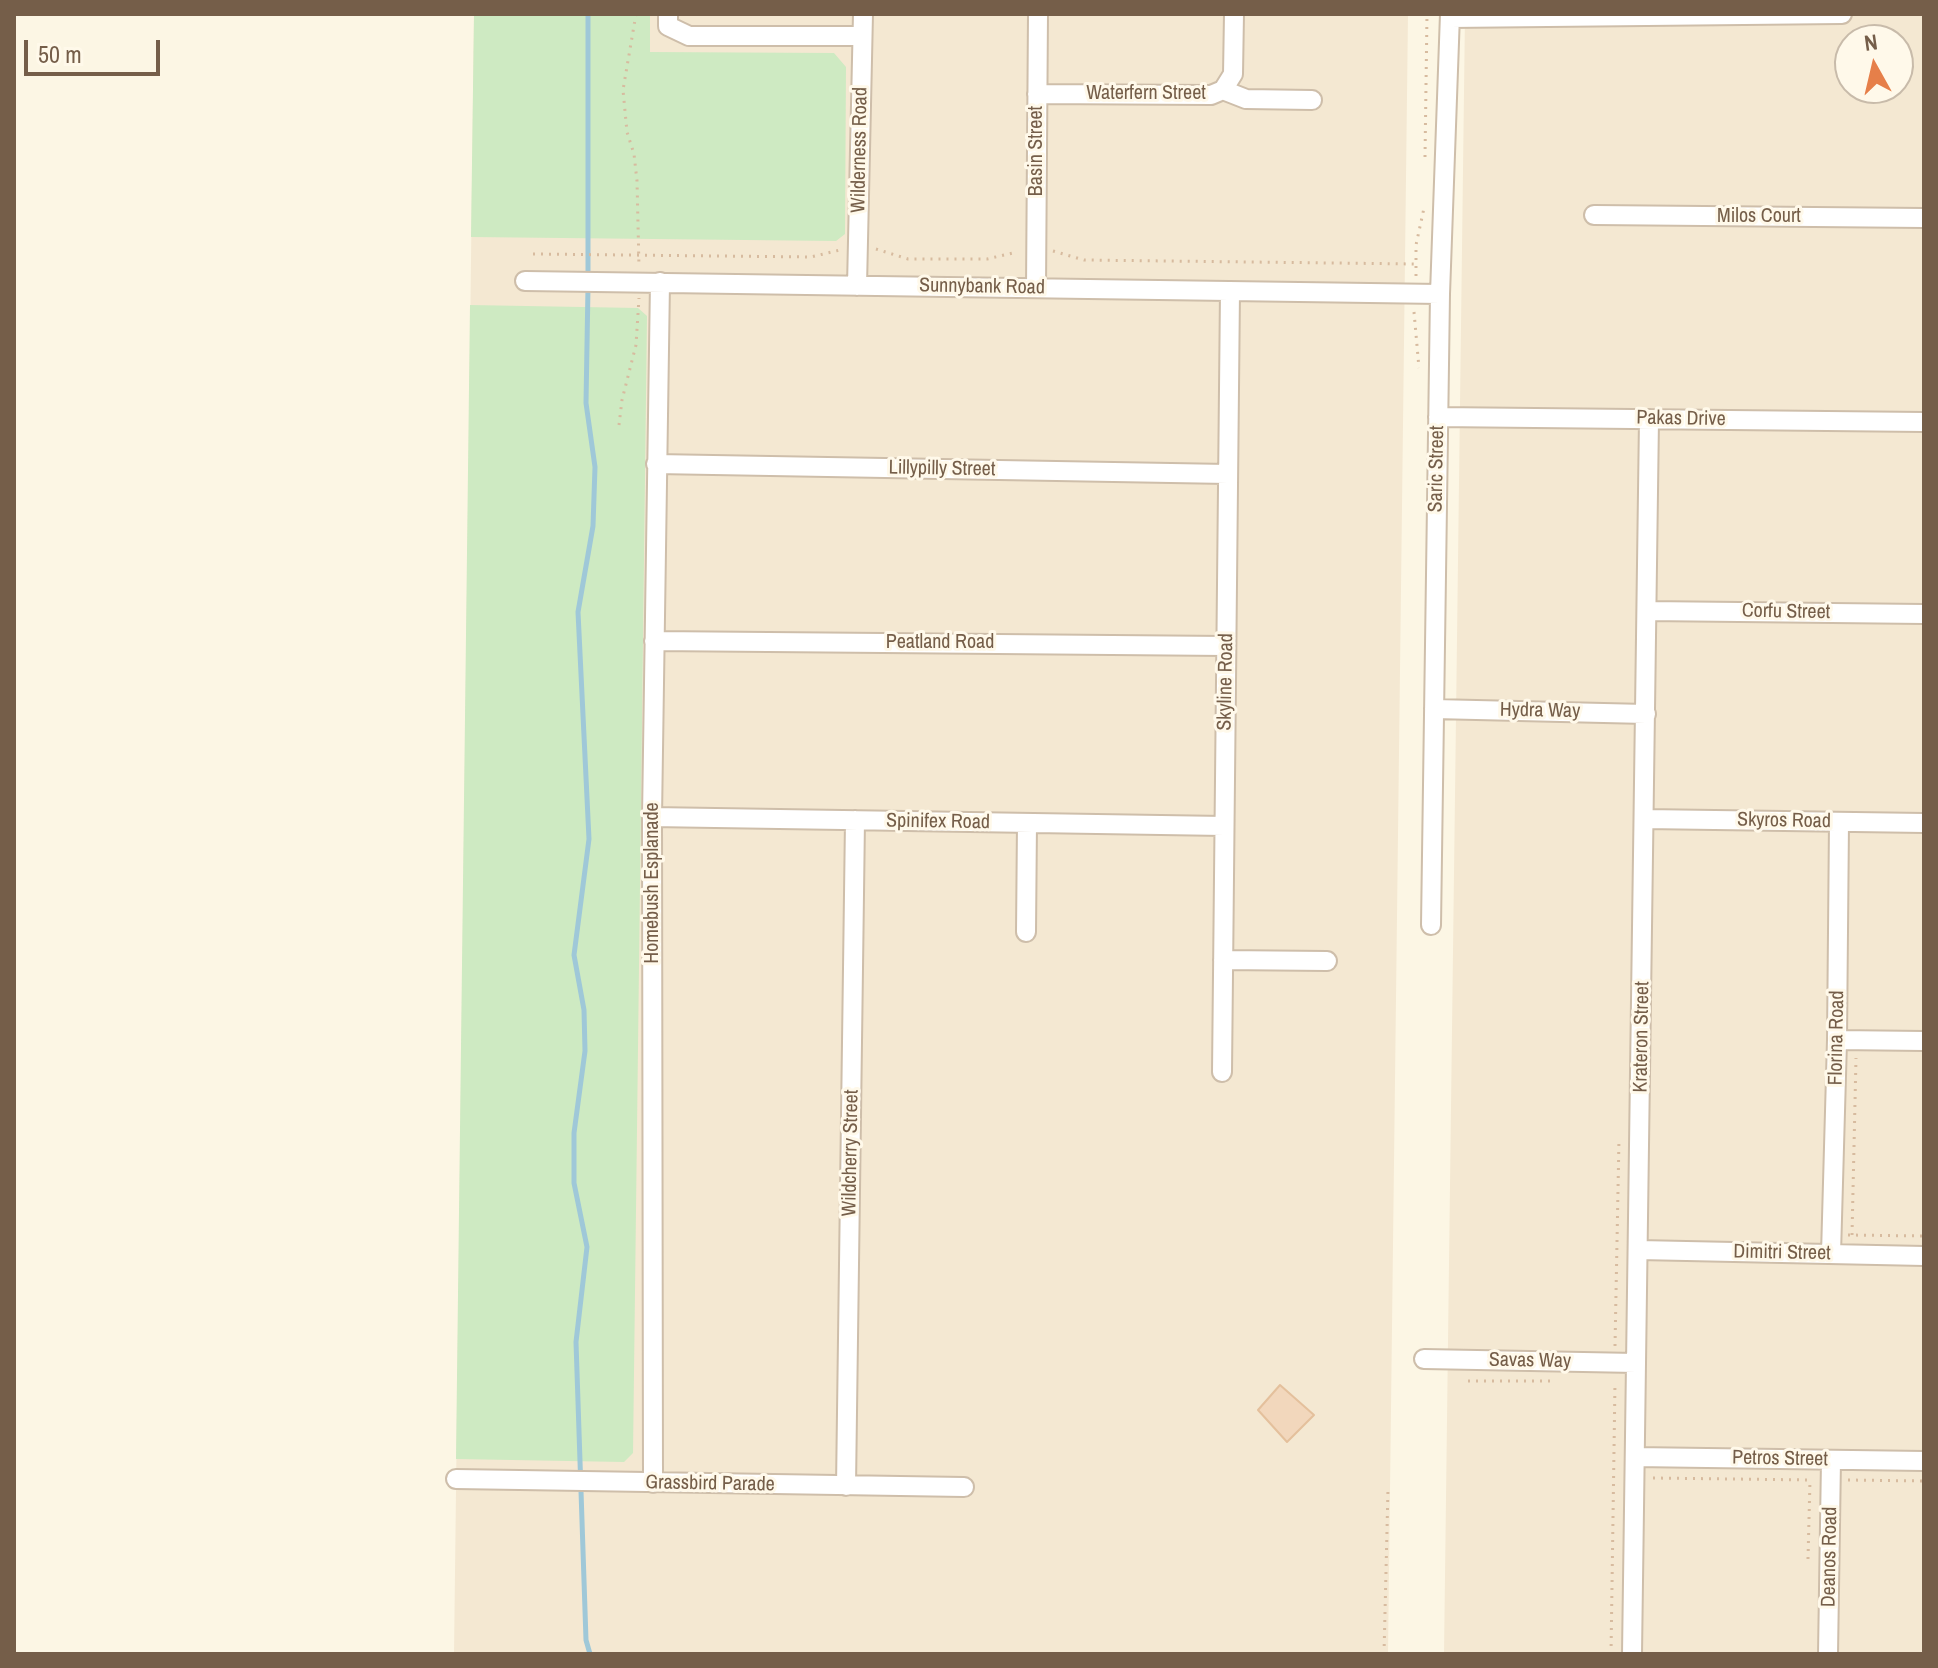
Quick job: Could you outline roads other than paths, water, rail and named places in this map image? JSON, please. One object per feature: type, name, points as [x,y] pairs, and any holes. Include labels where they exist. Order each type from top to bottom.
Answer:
[{"type":"street","points":[[668,14],[668,26],[689,36],[862,36]]},
{"type":"street","name":"Wilderness Road","points":[[857,286],[863,14]]},
{"type":"street","name":"Basin Street","points":[[1036,288],[1038,14]]},
{"type":"street","name":"Waterfern Street","points":[[1037,94],[1211,95],[1223,90],[1233,74],[1234,14]]},
{"type":"street","points":[[1450,16],[1842,14]]},
{"type":"street","name":"Saric Street","points":[[1431,925],[1440,294],[1450,16]]},
{"type":"street","points":[[1223,90],[1246,99],[1312,100]]},
{"type":"street","name":"Milos Court","points":[[1594,215],[1924,218]]},
{"type":"street","name":"Sunnybank Road","points":[[525,281],[1440,294]]},
{"type":"street","name":"Homebush Esplanade","points":[[653,1483],[652,817],[660,282]]},
{"type":"street","name":"Skyline Road","points":[[1222,1072],[1230,291]]},
{"type":"street","name":"Pakas Drive","points":[[1438,417],[1924,422]]},
{"type":"street","name":"Krateron Street","points":[[1632,1654],[1649,419]]},
{"type":"street","name":"Lillypilly Street","points":[[656,464],[1228,474]]},
{"type":"street","name":"Corfu Street","points":[[1647,611],[1924,614]]},
{"type":"street","name":"Peatland Road","points":[[654,641],[1226,646]]},
{"type":"street","name":"Hydra Way","points":[[1434,709],[1646,714]]},
{"type":"street","name":"Spinifex Road","points":[[652,817],[1224,826]]},
{"type":"street","name":"Skyros Road","points":[[1645,819],[1924,823]]},
{"type":"street","name":"Wildcherry Street","points":[[846,1486],[855,820]]},
{"type":"street","name":"Florina Road","points":[[1831,1254],[1839,822]]},
{"type":"street","points":[[1026,932],[1027,823]]},
{"type":"street","points":[[1223,960],[1327,961]]},
{"type":"street","points":[[1837,1040],[1924,1041]]},
{"type":"street","name":"Dimitri Street","points":[[1639,1250],[1924,1256]]},
{"type":"street","name":"Savas Way","points":[[1424,1359],[1636,1363]]},
{"type":"street","name":"Petros Street","points":[[1635,1457],[1924,1461]]},
{"type":"street","name":"Deanos Road","points":[[1828,1654],[1831,1460]]},
{"type":"street","name":"Grassbird Parade","points":[[456,1479],[964,1487]]},
{"type":"waterway","points":[[588,14],[588,277]]},
{"type":"waterway","points":[[588,287],[586,403],[595,467],[593,526],[578,612],[589,839],[574,955],[584,1010],[585,1051],[574,1133],[574,1183],[587,1247],[576,1342],[586,1640],[590,1654]]}]
